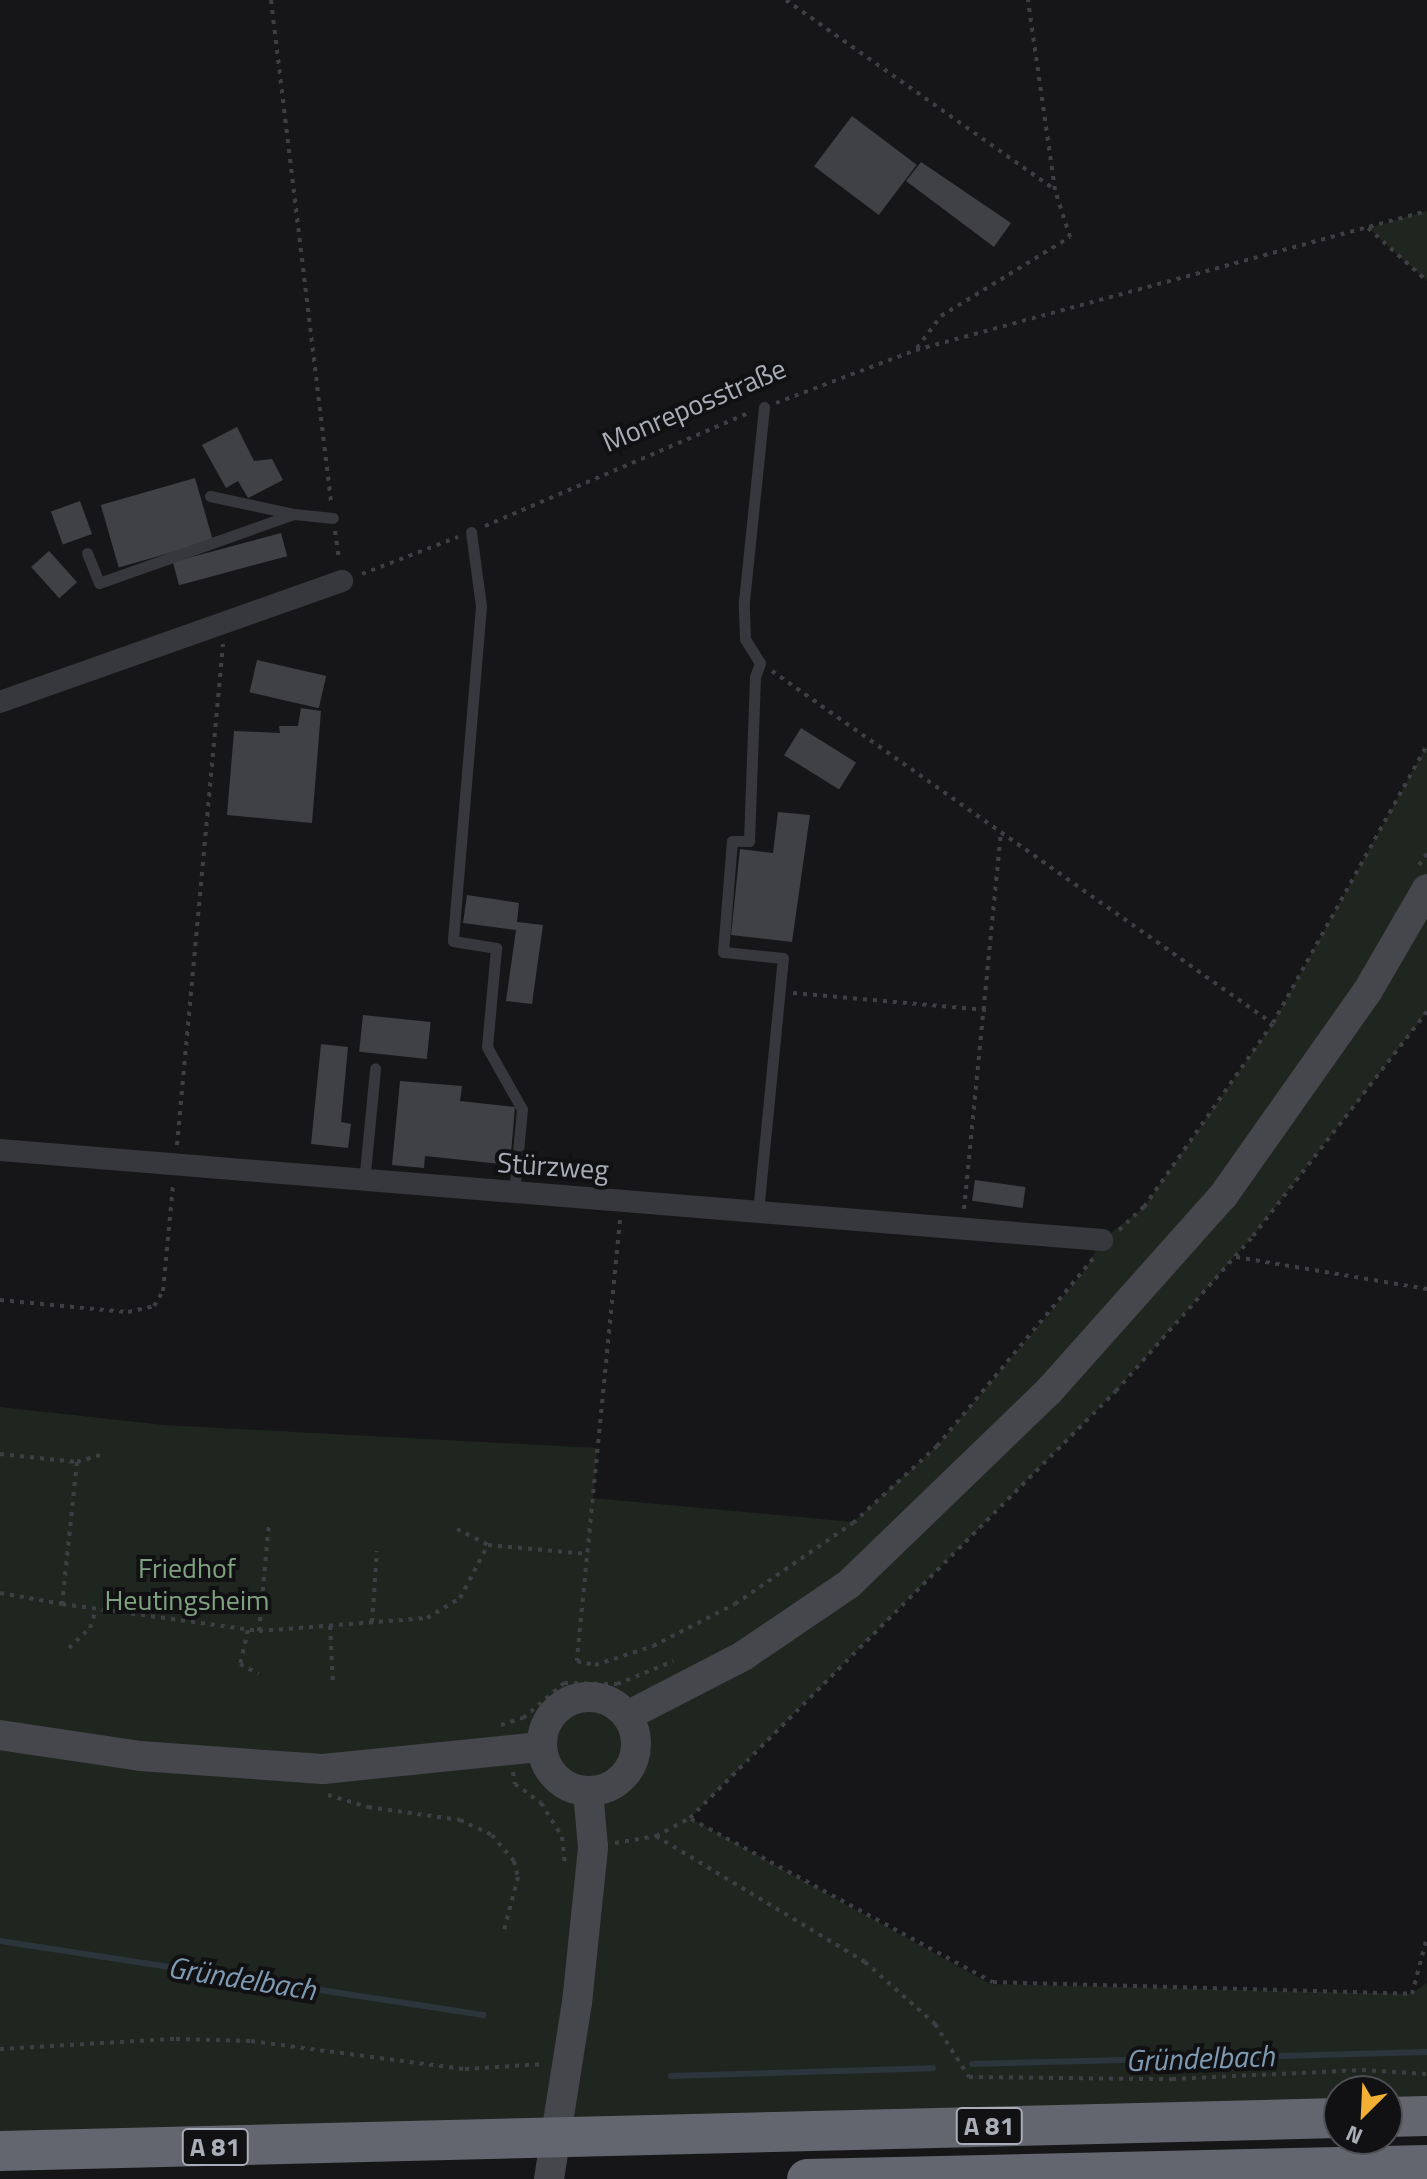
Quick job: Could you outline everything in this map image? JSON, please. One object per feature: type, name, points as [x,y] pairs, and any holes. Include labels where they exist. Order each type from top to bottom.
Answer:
[{"type":"highway","points":[[1403,2117],[1427,2116]]},
{"type":"highway","name":"A 81","points":[[0,2151],[1323,2118]]},
{"type":"highway","name":"A 81","points":[[807,2179],[1427,2165]]},
{"type":"main road","points":[[627,1716],[743,1656],[849,1584],[1049,1391],[1223,1196],[1367,992],[1423,878]]},
{"type":"main road","points":[[581,1697],[599,1697],[627,1716],[636,1745],[627,1773],[603,1790],[588,1792],[561,1783],[544,1761],[541,1747],[551,1714],[581,1697]]},
{"type":"main road","points":[[0,1735],[140,1756],[323,1769],[506,1737],[541,1747]]},
{"type":"main road","points":[[549,2179],[561,2068],[593,1847],[588,1792]]},
{"type":"street","points":[[0,702],[225,626],[342,581]]},
{"type":"street","name":"Stürzweg","points":[[0,1150],[1102,1240]]},
{"type":"lane","points":[[758,1212],[783,958],[723,952],[732,841],[749,841],[755,677],[760,663],[745,639],[744,601],[764,407]]},
{"type":"lane","points":[[210,496],[294,514],[333,518]]},
{"type":"lane","points":[[87,553],[99,583],[294,514]]},
{"type":"lane","points":[[471,532],[481,606],[453,941],[496,948],[487,1047],[522,1109],[514,1194]]},
{"type":"lane","points":[[364,1182],[375,1069]]},
{"type":"path","points":[[271,0],[342,581]]},
{"type":"path","points":[[786,0],[1055,190]]},
{"type":"path","points":[[916,350],[941,316],[1070,237],[1055,190],[1028,0]]},
{"type":"path","name":"Monreposstraße","points":[[342,581],[471,532],[764,407],[916,350],[1427,211]]},
{"type":"path","points":[[1368,228],[1427,281]]},
{"type":"path","points":[[0,1300],[128,1312],[154,1306],[163,1291],[225,626]]},
{"type":"path","points":[[760,663],[1273,1023]]},
{"type":"path","points":[[621,1202],[577,1661],[595,1665],[623,1659],[735,1604],[853,1523],[937,1446],[1083,1273],[1102,1240],[1144,1207],[1273,1023],[1427,745]]},
{"type":"path","points":[[962,1227],[986,1010],[1001,832]]},
{"type":"path","points":[[1423,878],[1427,854]]},
{"type":"path","points":[[780,992],[986,1010]]},
{"type":"path","points":[[593,1847],[656,1836],[690,1818],[1116,1391],[1235,1256],[1427,1012]]},
{"type":"path","points":[[1235,1256],[1427,1289]]},
{"type":"path","points":[[0,1454],[77,1462],[104,1454]]},
{"type":"path","points":[[62,1604],[77,1462]]},
{"type":"path","points":[[259,1631],[269,1523]]},
{"type":"path","points":[[457,1529],[488,1545],[587,1554]]},
{"type":"path","points":[[0,1593],[259,1631],[427,1618],[446,1611],[460,1598],[488,1545]]},
{"type":"path","points":[[372,1622],[377,1551]]},
{"type":"path","points":[[69,1648],[90,1628],[96,1609]]},
{"type":"path","points":[[330,1626],[333,1685]]},
{"type":"path","points":[[248,1630],[240,1664],[259,1674]]},
{"type":"path","points":[[566,1877],[562,1837],[541,1803],[515,1784],[506,1737],[564,1683],[617,1684],[678,1660]]},
{"type":"path","points":[[323,1769],[325,1794],[368,1807],[460,1820],[481,1827],[500,1841],[518,1877],[503,1934]]},
{"type":"path","points":[[690,1818],[993,1982],[1412,1994],[1427,1937]]},
{"type":"path","points":[[656,1836],[865,1962],[935,2024],[969,2077],[1172,2079],[1362,2070],[1427,2074]]},
{"type":"path","points":[[0,2049],[162,2038],[251,2041],[465,2069],[561,2068]]},
{"type":"green space","points":[[1427,211],[1427,281],[1368,228]]},
{"type":"green space","name":"Friedhof Heutingsheim","points":[[1427,745],[1427,1012],[1253,1236],[1116,1391],[690,1818],[990,1984],[1411,1994],[1427,1983],[1427,2116],[1403,2117],[1403,2075],[1323,2075],[1323,2118],[0,2151],[0,1407],[164,1425],[597,1448],[593,1498],[853,1522],[937,1446],[1083,1273],[1102,1240],[1144,1207],[1273,1023]]},
{"type":"building","points":[[852,116],[917,165],[879,215],[814,166]]},
{"type":"building","points":[[921,162],[1011,223],[994,247],[906,181]]},
{"type":"building","points":[[237,427],[254,461],[272,459],[283,480],[248,498],[238,481],[226,488],[202,445]]},
{"type":"building","points":[[195,478],[213,540],[119,567],[101,505]]},
{"type":"building","points":[[80,501],[92,534],[63,544],[51,512]]},
{"type":"building","points":[[281,533],[287,556],[179,585],[173,562]]},
{"type":"building","points":[[49,551],[77,582],[59,598],[31,567]]},
{"type":"building","points":[[257,660],[326,676],[319,708],[250,692]]},
{"type":"building","points":[[301,708],[321,711],[312,823],[227,815],[234,731],[280,733],[279,726],[298,726]]},
{"type":"building","points":[[801,728],[856,762],[839,790],[784,755]]},
{"type":"building","points":[[778,812],[810,815],[792,942],[731,935],[740,849],[773,853]]},
{"type":"building","points":[[467,895],[519,903],[517,922],[543,925],[532,1004],[506,1001],[516,930],[463,923]]},
{"type":"building","points":[[363,1015],[431,1022],[427,1059],[359,1052]]},
{"type":"building","points":[[321,1044],[348,1047],[341,1122],[351,1124],[348,1148],[311,1144]]},
{"type":"building","points":[[400,1081],[462,1086],[460,1101],[515,1107],[510,1165],[425,1156],[424,1168],[392,1165]]},
{"type":"building","points":[[975,1180],[1026,1187],[1023,1208],[972,1201]]},
{"type":"waterway","name":"Gründelbach","points":[[0,1941],[483,2015]]},
{"type":"waterway","name":"Gründelbach","points":[[972,2064],[1427,2052]]},
{"type":"waterway","name":"Gründelbach","points":[[671,2076],[933,2068]]}]
